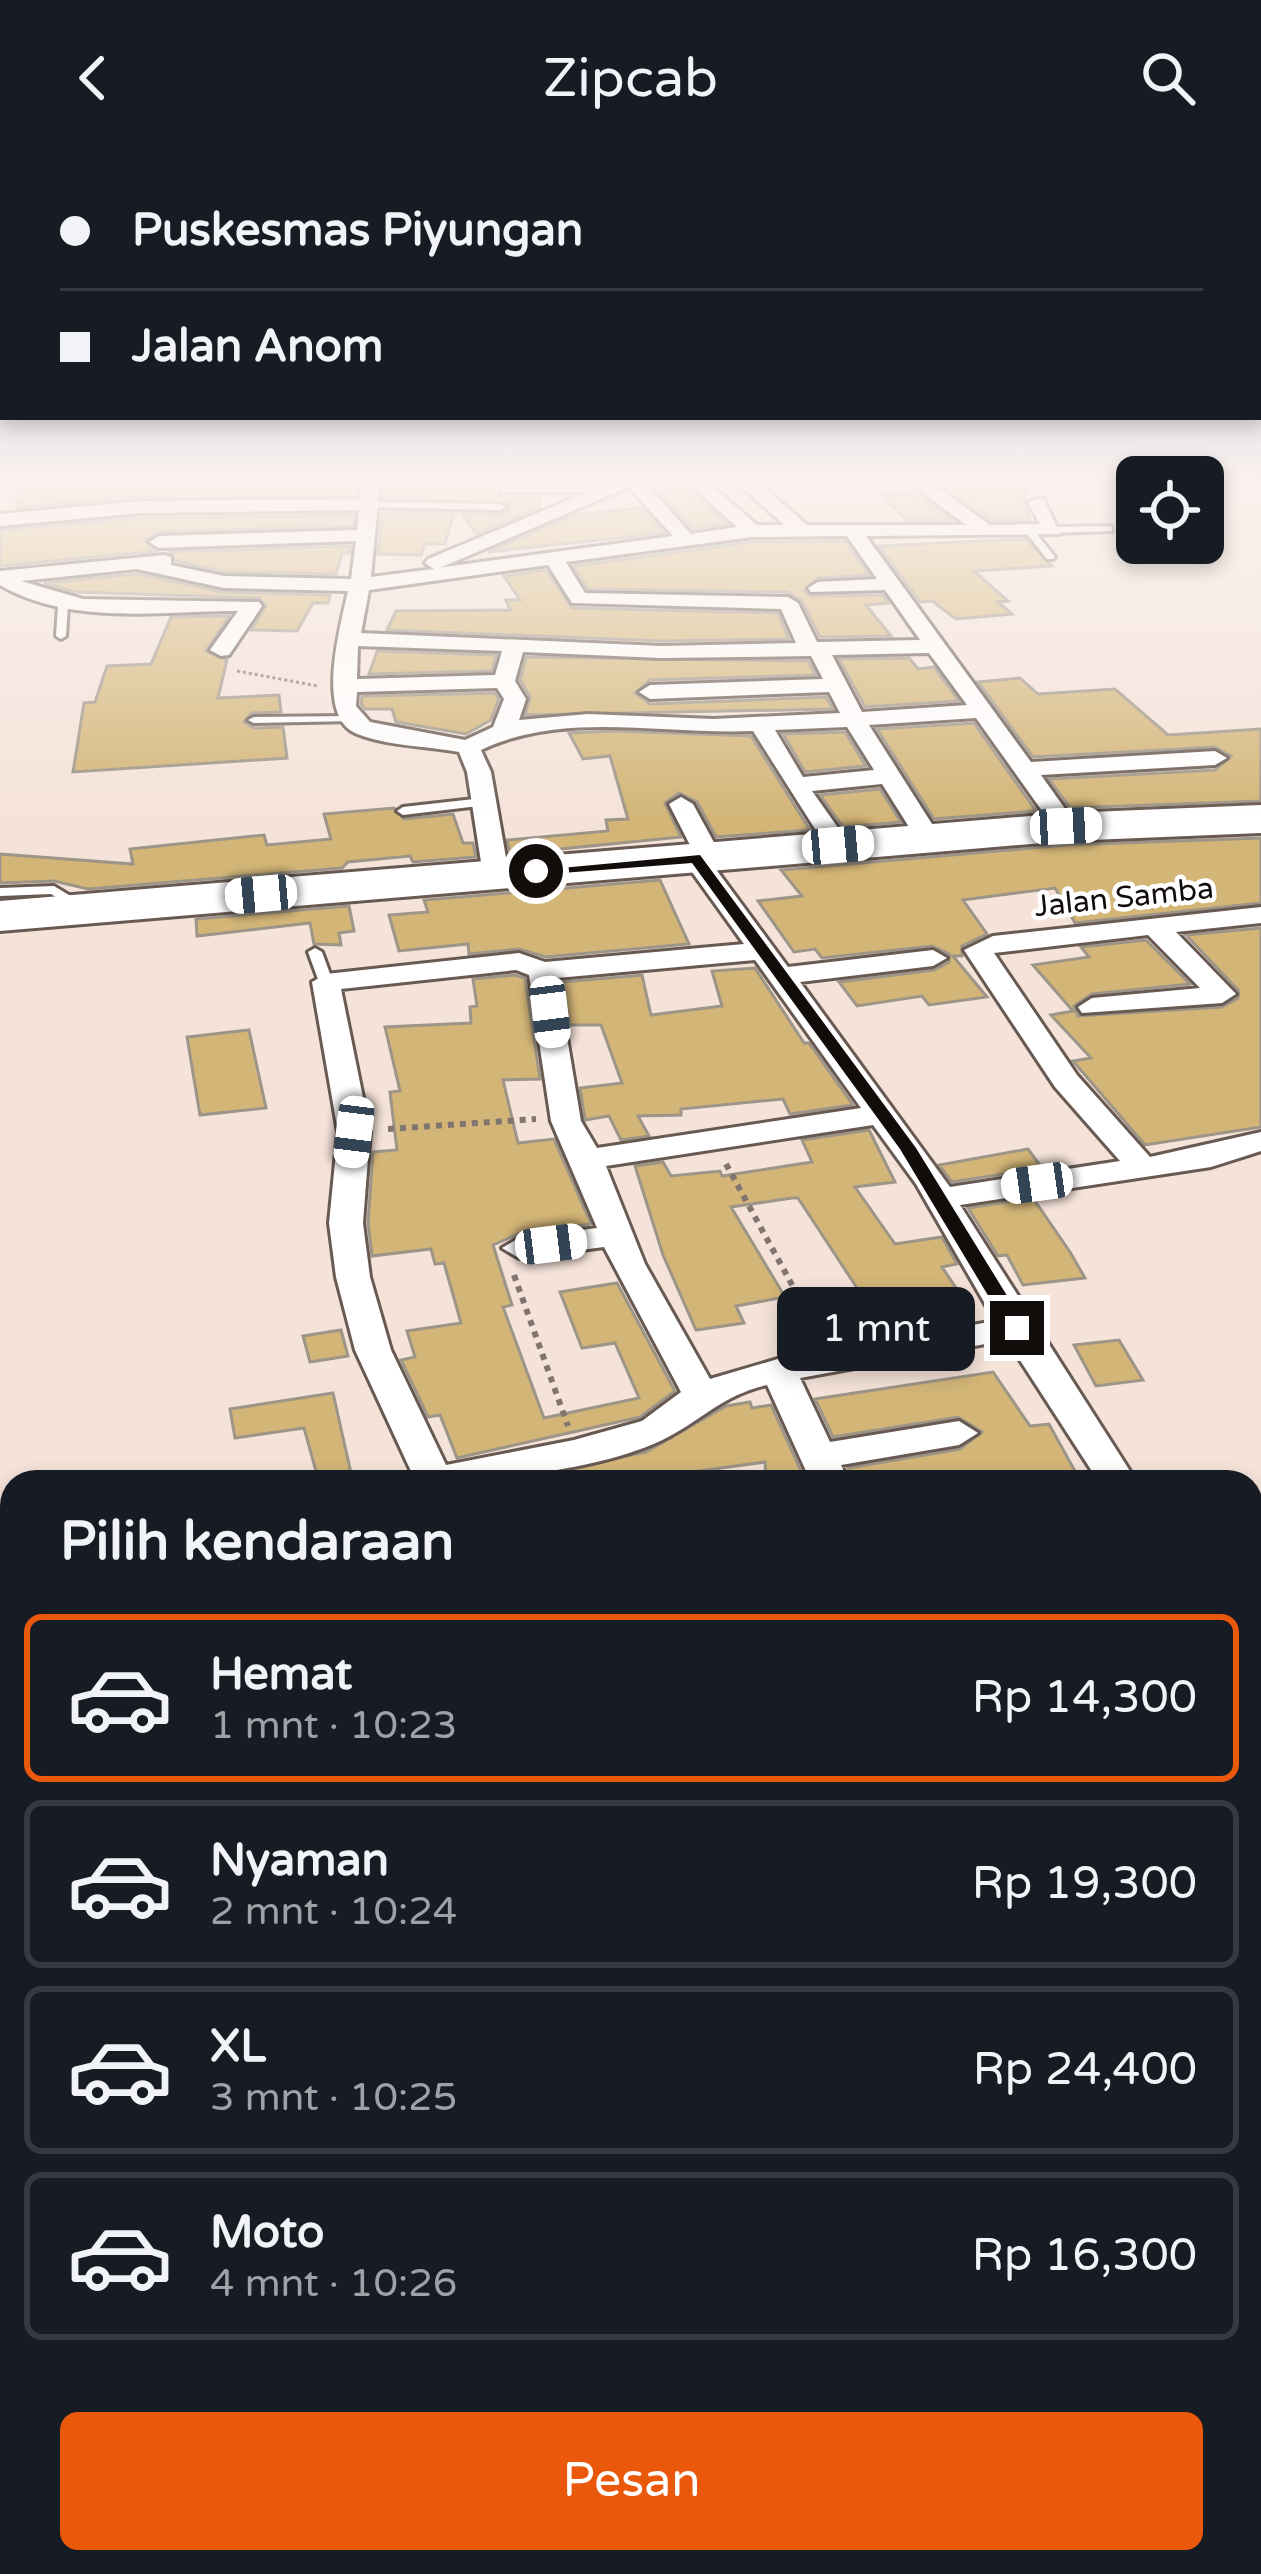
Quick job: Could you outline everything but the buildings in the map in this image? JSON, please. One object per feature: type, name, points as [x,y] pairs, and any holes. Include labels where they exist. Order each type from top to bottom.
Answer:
[{"type":"highway","points":[[0,916],[1066,826],[1250,817]]},
{"type":"street","points":[[23,593],[63,606],[287,607],[366,593]]},
{"type":"street","points":[[327,593],[357,596]]},
{"type":"street","points":[[357,593],[346,688],[350,719],[382,733],[468,747],[504,729],[618,720],[676,727],[983,711]]},
{"type":"street","points":[[576,593],[580,599],[788,603],[928,838]]},
{"type":"street","points":[[899,593],[1066,826]]},
{"type":"street","points":[[221,650],[252,606]]},
{"type":"street","points":[[554,646],[556,617]]},
{"type":"street","points":[[349,639],[814,650],[940,646]]},
{"type":"street","points":[[504,729],[515,699],[504,681],[514,645]]},
{"type":"street","points":[[346,688],[504,681]]},
{"type":"street","points":[[650,692],[838,685]]},
{"type":"street","points":[[762,724],[768,744],[838,845]]},
{"type":"street","points":[[468,747],[479,772],[496,874]]},
{"type":"street","points":[[1026,769],[1215,758]]},
{"type":"street","points":[[796,784],[891,776]]},
{"type":"street","points":[[681,804],[702,858],[884,1114],[1110,1470]]},
{"type":"street","name":"Jalan Samba","points":[[1143,1168],[1066,1081],[979,956],[979,948],[1261,915]]},
{"type":"street","points":[[1092,1007],[1222,994],[1154,927]]},
{"type":"street","points":[[430,1470],[373,1350],[353,1277],[346,1223],[354,1132],[320,967],[519,961],[542,971],[933,958]]},
{"type":"street","points":[[542,971],[566,1121],[587,1159],[616,1235],[701,1395]]},
{"type":"street","points":[[587,1159],[884,1114]]},
{"type":"street","points":[[940,1198],[1211,1157],[1261,1141]]},
{"type":"street","points":[[519,1248],[616,1235]]},
{"type":"street","points":[[489,1470],[578,1452],[655,1429],[701,1395],[778,1370],[1017,1328]]},
{"type":"street","points":[[778,1370],[826,1469],[959,1433]]},
{"type":"lane","points":[[61,636],[63,606]]},
{"type":"lane","points":[[254,720],[350,719]]},
{"type":"lane","points":[[403,811],[484,802]]},
{"type":"lane","points":[[0,892],[54,890],[85,909]]},
{"type":"path","points":[[237,671],[346,688]]},
{"type":"path","points":[[354,1132],[506,1118],[566,1121]]},
{"type":"path","points":[[713,1140],[833,1360]]},
{"type":"path","points":[[519,1248],[510,1260],[523,1310],[578,1452]]},
{"type":"route","points":[[536,871],[695,858],[908,1148],[1017,1328]]}]
